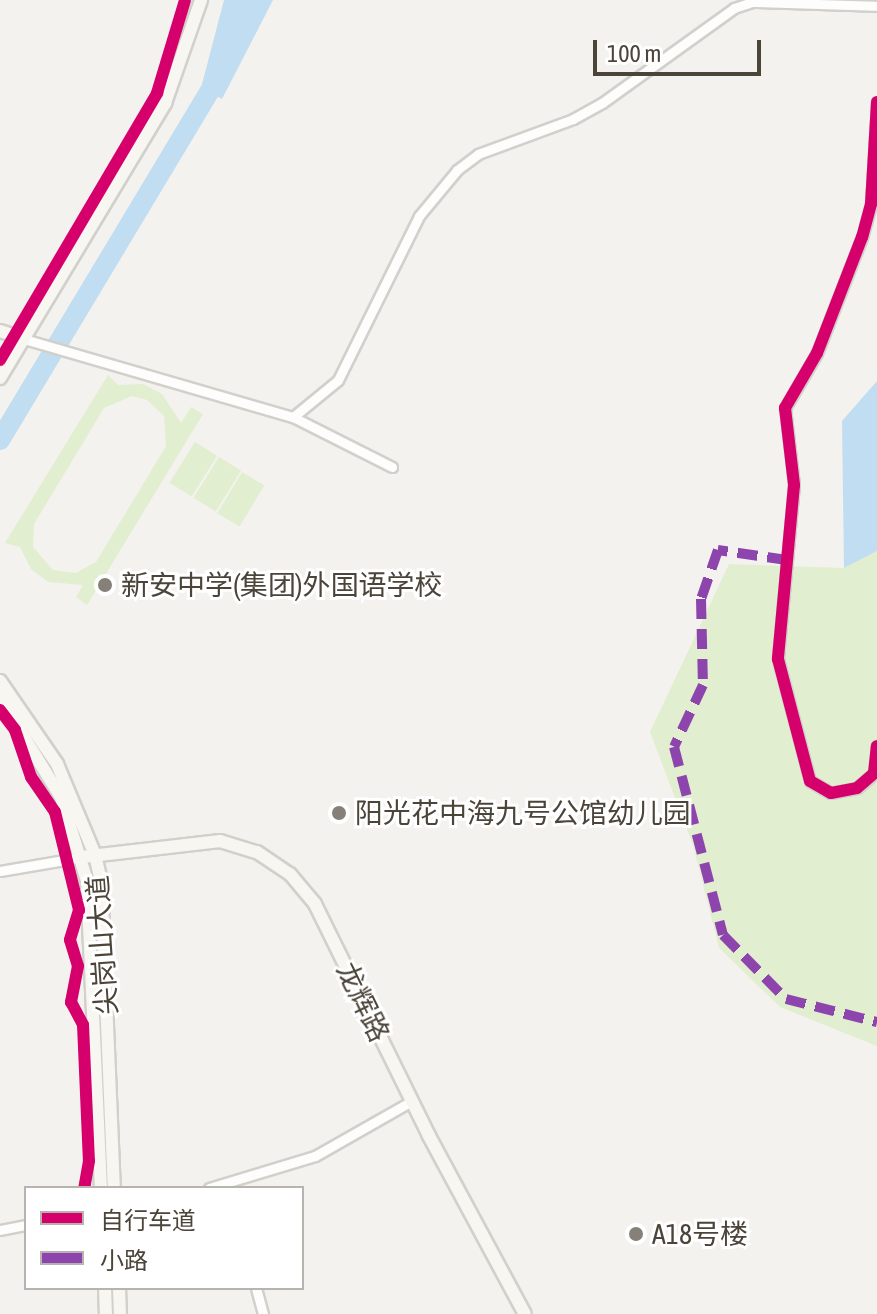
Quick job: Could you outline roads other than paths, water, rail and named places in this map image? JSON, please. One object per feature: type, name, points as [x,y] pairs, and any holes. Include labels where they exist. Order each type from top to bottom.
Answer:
[{"type":"main road","points":[[0,378],[165,103],[201,0]]},
{"type":"main road","points":[[0,331],[24,339]]},
{"type":"main road","name":"尖岗山大道","points":[[0,681],[57,764],[88,856],[101,1186]]},
{"type":"main road","name":"尖岗山大道","points":[[0,698],[46,766],[101,881],[114,1186]]},
{"type":"main road","name":"龙辉路","points":[[88,856],[200,839],[239,845],[274,862],[315,904],[412,1101],[525,1314]]},
{"type":"main road","points":[[105,1290],[106,1314]]},
{"type":"main road","points":[[119,1290],[120,1314]]},
{"type":"street","points":[[293,417],[338,380],[419,216],[457,170],[478,154],[573,119],[602,103],[734,8],[753,2],[849,1],[877,6]]},
{"type":"street","points":[[877,102],[871,204],[862,237],[817,353],[785,408],[794,485],[778,659],[810,781],[831,793],[857,788],[874,773],[877,746]]},
{"type":"street","points":[[24,339],[77,357],[293,417],[392,467]]},
{"type":"street","points":[[0,871],[88,856]]},
{"type":"street","points":[[229,1186],[315,1156],[412,1101]]},
{"type":"street","points":[[0,1230],[24,1225]]},
{"type":"street","points":[[257,1290],[263,1314]]},
{"type":"water","points":[[224,0],[273,0],[222,99],[201,88]]},
{"type":"water","points":[[877,381],[877,551],[844,568],[842,421]]},
{"type":"waterway","points":[[0,440],[222,71]]},
{"type":"place","name":"新安中学(集团)外国语学校","points":[[105,585]]},
{"type":"place","name":"阳光花中海九号公馆幼儿园","points":[[339,813]]},
{"type":"place","name":"A18号楼","points":[[636,1234]]}]
